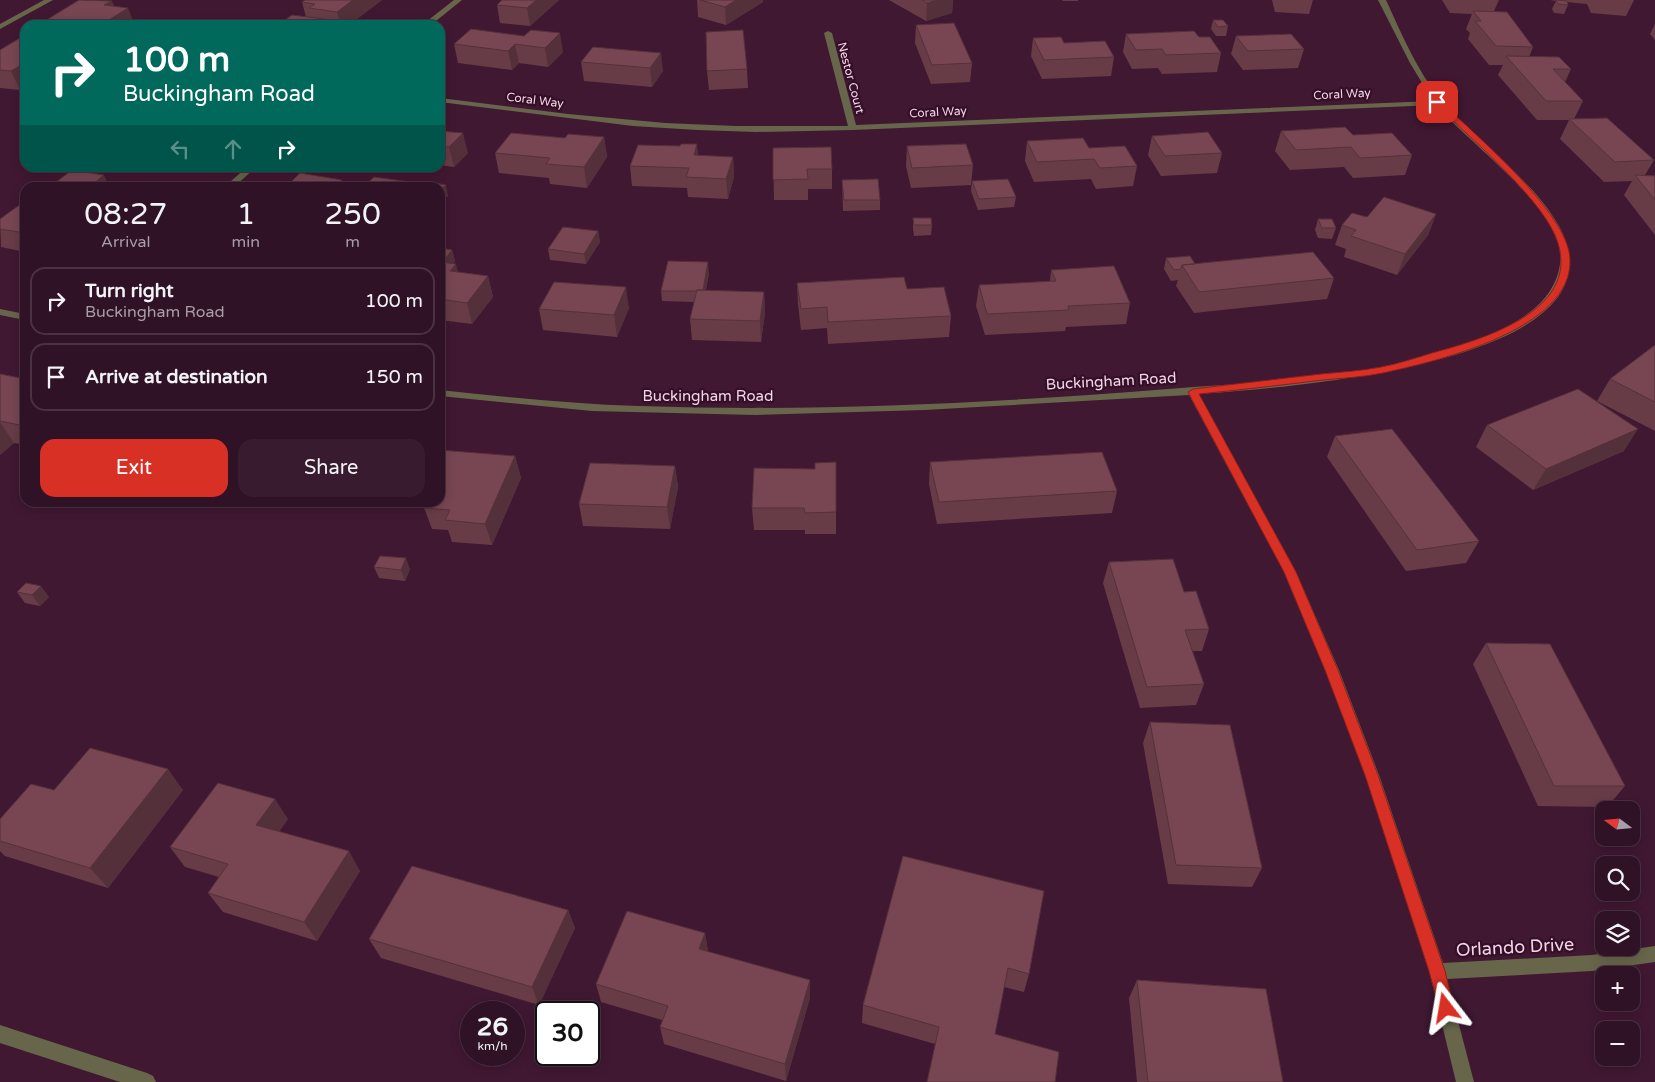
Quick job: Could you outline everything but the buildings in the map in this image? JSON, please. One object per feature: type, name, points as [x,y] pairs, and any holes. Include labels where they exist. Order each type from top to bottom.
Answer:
[{"type":"street","points":[[0,26],[48,0]]},
{"type":"street","points":[[432,20],[458,0]]},
{"type":"street","name":"Buckingham Road","points":[[445,394],[571,407],[715,412],[857,410],[1193,392],[1382,370],[1468,346],[1509,330],[1544,308],[1562,285],[1566,259],[1559,235],[1541,207],[1511,174],[1437,102],[1402,43],[1382,0]]},
{"type":"street","name":"Nestor Court","points":[[828,33],[853,128]]},
{"type":"street","name":"Coral Way","points":[[445,101],[608,121],[699,128],[853,128],[1437,102]]},
{"type":"street","points":[[234,182],[246,172]]},
{"type":"street","points":[[0,312],[20,316]]},
{"type":"street","points":[[1193,392],[1290,572],[1332,670],[1372,775],[1437,971],[1465,1082]]},
{"type":"street","name":"Orlando Drive","points":[[1437,971],[1592,963],[1655,954]]},
{"type":"street","points":[[0,1034],[147,1082]]},
{"type":"route","points":[[1437,102],[1511,174],[1541,207],[1559,235],[1566,259],[1562,285],[1544,308],[1509,330],[1468,346],[1382,370],[1310,380],[1193,392],[1290,572],[1332,670],[1372,775],[1437,971],[1446,1008]]}]
